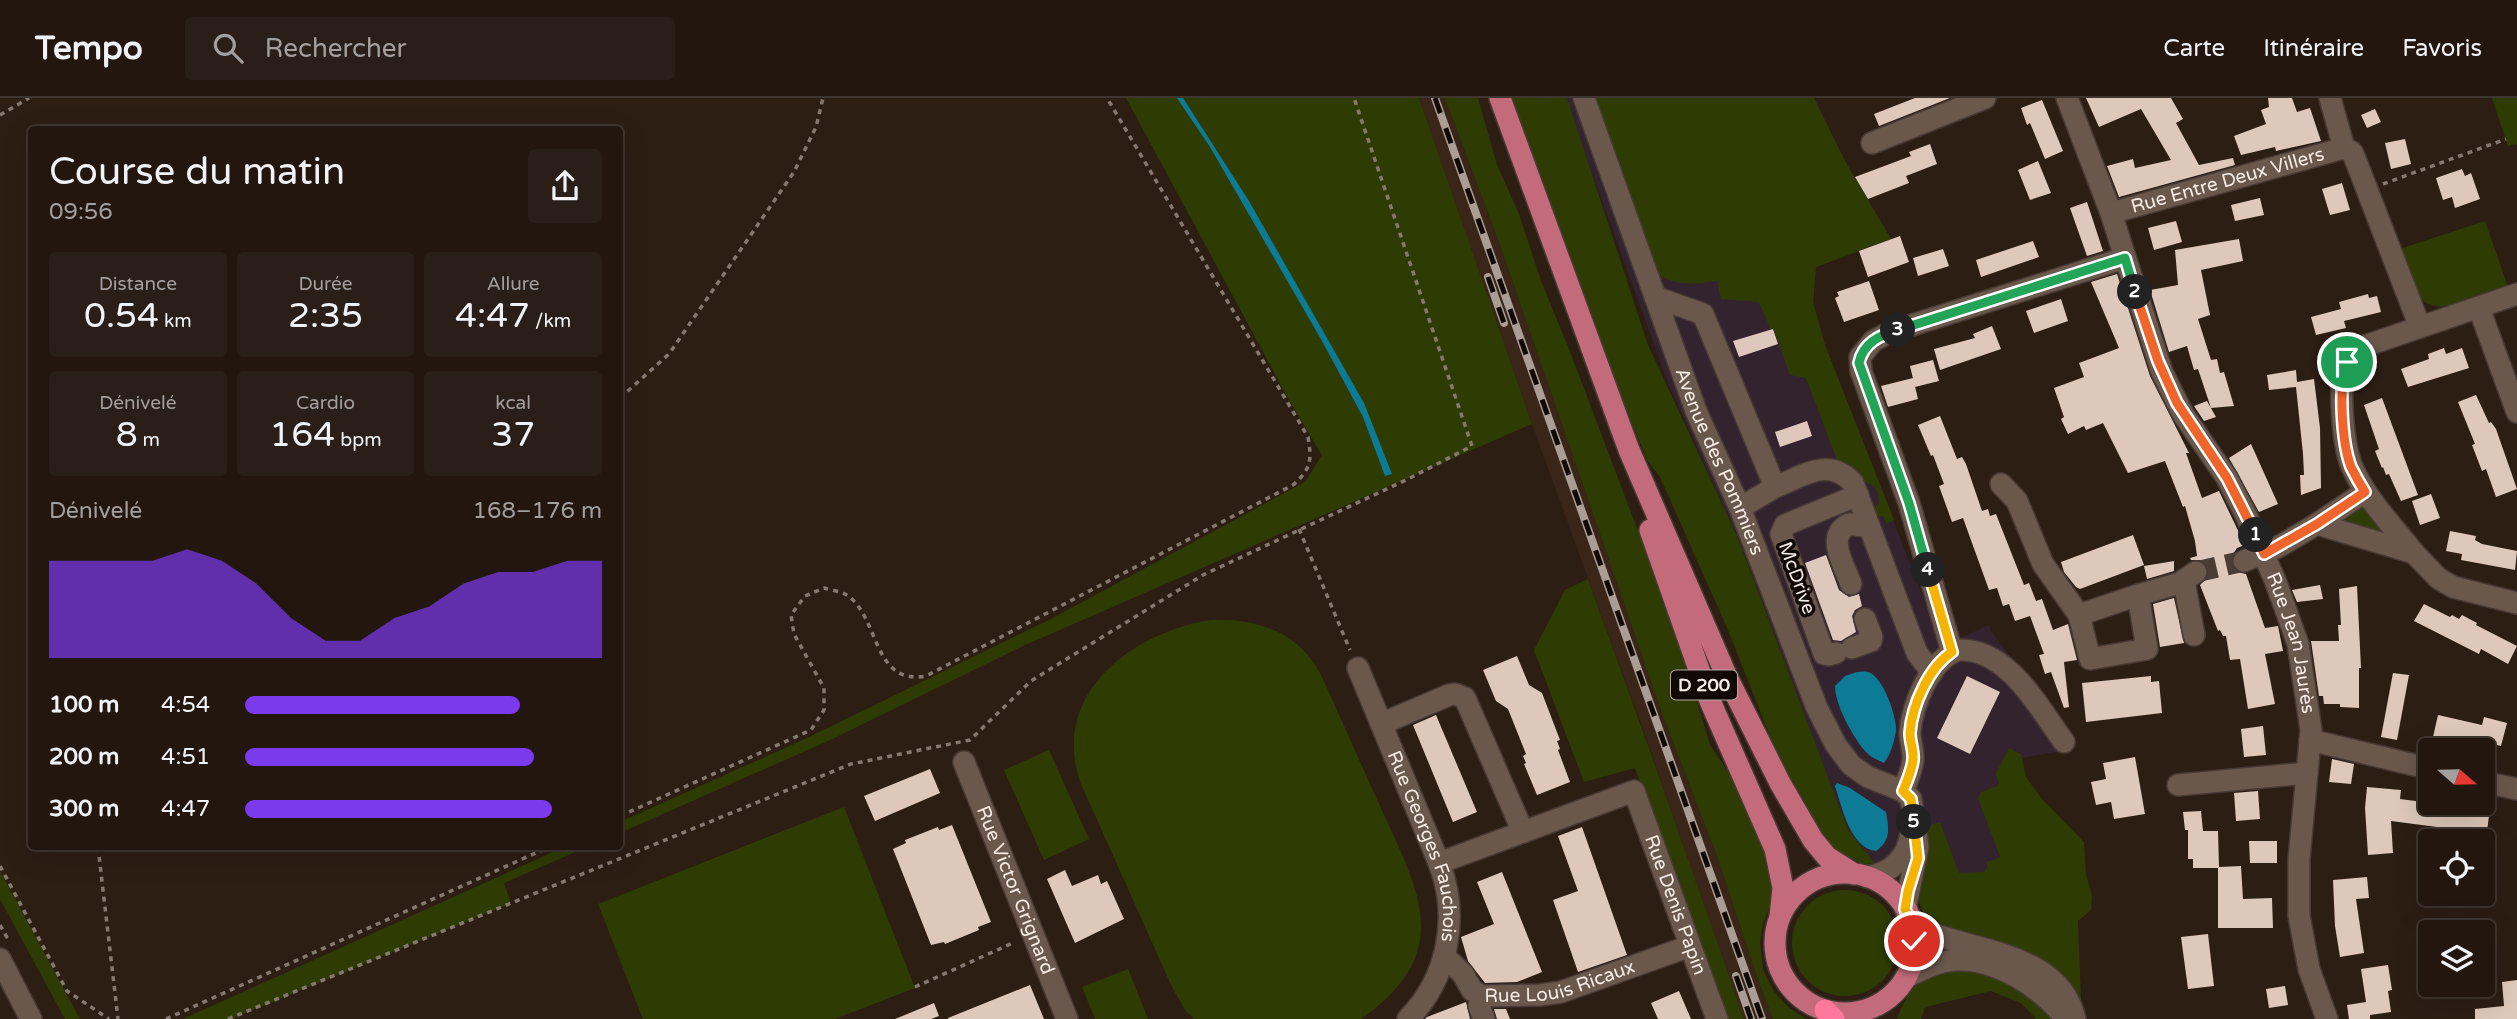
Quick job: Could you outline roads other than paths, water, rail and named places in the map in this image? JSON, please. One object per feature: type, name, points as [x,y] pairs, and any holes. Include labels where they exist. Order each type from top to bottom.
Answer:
[{"type":"main road","name":"D 200","points":[[1500,98],[1629,450],[1727,677],[1813,840],[1826,857],[1860,875]]},
{"type":"main road","name":"D 200","points":[[1629,450],[1650,530],[1693,657],[1775,849],[1783,888],[1780,916]]},
{"type":"main road","points":[[1888,1019],[1914,951],[1908,916],[1889,889],[1860,875],[1827,876],[1810,883],[1789,901],[1780,916],[1775,952],[1784,978],[1801,998],[1830,1015],[1861,1011],[1877,1004],[1899,986]]},
{"type":"street","name":"Avenue des Pommiers","points":[[1584,98],[1699,418],[1740,508],[1810,692],[1829,733],[1859,771],[1868,778],[1903,791]]},
{"type":"street","points":[[1872,143],[1985,98]]},
{"type":"street","name":"Rue Jean Jaurès","points":[[2067,98],[2110,212],[2162,372],[2189,423],[2227,478],[2254,557],[2298,644],[2310,719],[2299,859],[2299,916],[2309,968],[2327,1019]]},
{"type":"street","name":"Rue Entre Deux Villers","points":[[2330,98],[2344,149]]},
{"type":"street","name":"Rue Entre Deux Villers","points":[[2110,212],[2344,149],[2352,152],[2420,327]]},
{"type":"street","points":[[1952,652],[1909,503],[1861,371],[1859,363],[1863,351],[1873,341],[1890,332],[2125,258]]},
{"type":"street","points":[[2517,294],[2362,348],[2351,356],[2344,369],[2341,386],[2351,467],[2365,492],[2438,578],[2453,587],[2517,603]]},
{"type":"street","points":[[1655,297],[1703,314],[1775,487]]},
{"type":"street","points":[[2479,307],[2517,412]]},
{"type":"street","points":[[1740,508],[1775,487],[1826,468],[1847,477],[1858,495],[1917,653],[1932,673]]},
{"type":"street","points":[[2001,484],[2017,501],[2043,564],[2078,615],[2090,659],[2147,649],[2138,595]]},
{"type":"street","points":[[2254,557],[2317,524],[2365,492]]},
{"type":"street","name":"McDrive","points":[[1858,495],[1785,525],[1781,534],[1824,654],[1871,641],[1872,637],[1836,539],[1839,531],[1849,524],[1869,527]]},
{"type":"street","points":[[2317,524],[2414,552]]},
{"type":"street","points":[[2078,615],[2190,577],[2194,635]]},
{"type":"street","points":[[2064,742],[2028,693],[2007,670],[1973,651],[1952,652],[1932,673],[1921,694],[1910,737],[1914,757],[1903,791],[1911,799],[1918,858],[1908,891],[1908,916],[1939,936],[2016,958],[2036,968],[2062,990],[2072,1007],[2075,1019]]},
{"type":"street","name":"Rue Georges Fauchois","points":[[1358,668],[1439,863],[1450,908],[1444,956],[1430,989],[1410,1018]]},
{"type":"street","points":[[1381,724],[1449,695],[1465,698],[1523,832],[1439,863]]},
{"type":"street","points":[[2310,740],[2418,766]]},
{"type":"street","name":"Rue Victor Grignard","points":[[964,762],[1067,1019]]},
{"type":"street","points":[[2178,785],[2307,773]]},
{"type":"street","points":[[2496,785],[2517,789]]},
{"type":"street","name":"Rue Denis Papin","points":[[1523,832],[1634,791],[1717,1019]]},
{"type":"street","points":[[1860,875],[1883,872],[1905,855],[1910,841],[1913,812]]},
{"type":"street","name":"Rue Louis Ricaux","points":[[1444,956],[1463,974],[1472,990],[1481,996],[1540,995],[1561,992],[1690,946]]},
{"type":"street","points":[[0,959],[31,1019]]},
{"type":"street","points":[[1899,986],[1933,965],[1952,960],[1978,963],[2006,971],[2026,981],[2044,995],[2066,1019]]},
{"type":"street","points":[[1481,996],[1479,1006],[1484,1019]]},
{"type":"water","points":[[1177,98],[1183,98],[1249,201],[1364,403],[1392,474],[1385,476],[1363,417],[1322,341],[1210,147]]},
{"type":"water","points":[[1857,672],[1874,675],[1892,707],[1896,731],[1889,756],[1884,763],[1869,755],[1860,745],[1838,702],[1835,686],[1845,676]]},
{"type":"water","points":[[1837,783],[1850,788],[1886,812],[1887,838],[1876,851],[1867,848],[1853,835],[1835,786]]},
{"type":"tunnel","points":[[2196,572],[2244,561]]},
{"type":"railway","points":[[1435,98],[1762,1019]]},
{"type":"railway","points":[[1488,277],[1504,323]]},
{"type":"railway","points":[[1736,976],[1751,1019]]}]
